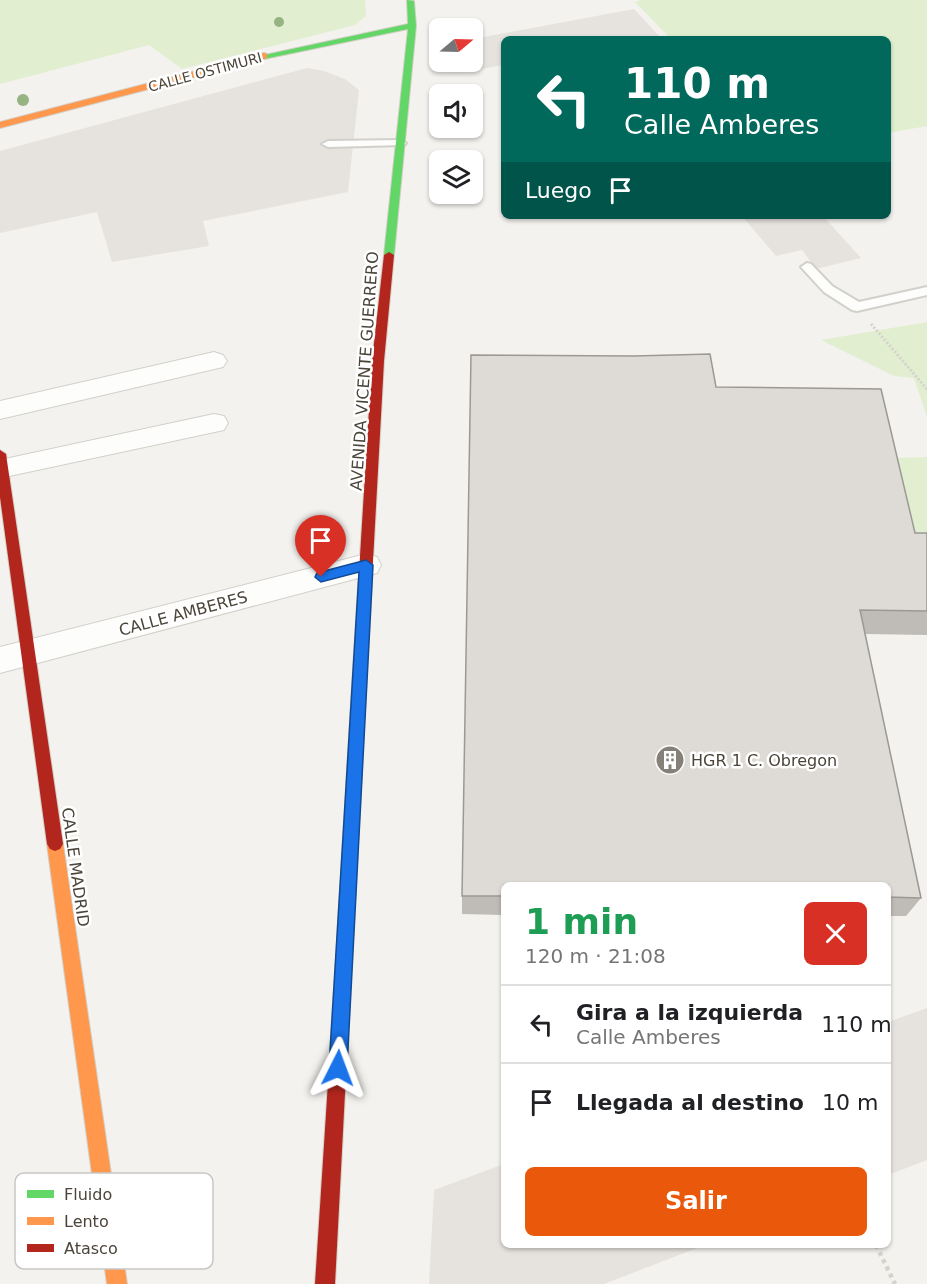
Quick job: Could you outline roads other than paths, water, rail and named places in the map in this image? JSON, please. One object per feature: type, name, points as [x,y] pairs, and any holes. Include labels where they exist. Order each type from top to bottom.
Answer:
[{"type":"street","name":"AVENIDA VICENTE GUERRERO","points":[[325,1284],[378,361],[412,26],[408,0],[419,0]]},
{"type":"street","name":"CALLE OSTIMURI","points":[[0,125],[282,51],[412,26]]},
{"type":"street","points":[[0,410],[214,361]]},
{"type":"street","points":[[1,462],[214,423]]},
{"type":"street","name":"CALLE MADRID","points":[[1,462],[30,652],[102,1173]]},
{"type":"street","name":"CALLE AMBERES","points":[[0,660],[366,565]]},
{"type":"street","name":"CALLE MADRID","points":[[115,1269],[117,1284]]},
{"type":"lane","points":[[328,144],[400,143]]},
{"type":"lane","points":[[807,267],[828,289],[856,307],[927,291]]},
{"type":"place","name":"HGR 1 C. Obregon","points":[[670,760]]}]
